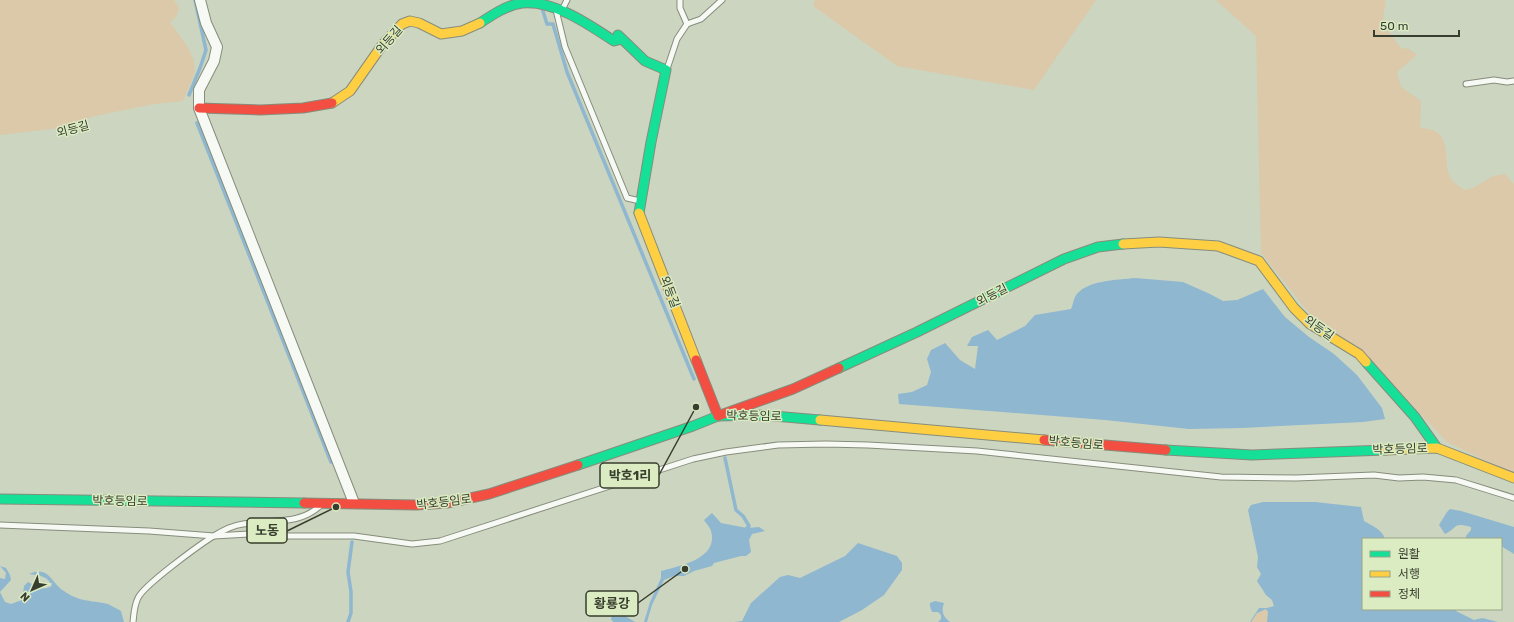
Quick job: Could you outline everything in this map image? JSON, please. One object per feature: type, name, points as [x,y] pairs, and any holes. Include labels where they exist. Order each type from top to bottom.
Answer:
[{"type":"street","points":[[200,0],[206,23],[217,47],[214,61],[199,90],[199,108],[354,503]]},
{"type":"street","name":"외등길","points":[[199,108],[260,110],[303,108],[330,104],[350,91],[383,44],[402,24],[410,21],[419,23],[441,34],[462,31],[478,24],[496,12],[521,3],[539,3],[572,14],[614,41],[618,40],[618,35],[645,61],[666,70],[651,142],[639,214],[718,416],[793,389],[917,332],[1064,259],[1098,247],[1130,243],[1159,242],[1218,246],[1259,261],[1294,308],[1310,324],[1359,354],[1415,417],[1438,448]]},
{"type":"street","name":"박호등임로","points":[[0,499],[354,503],[415,506],[446,503],[478,498],[693,426],[718,416],[761,415],[1196,453],[1252,455],[1438,448],[1514,478]]},
{"type":"lane","points":[[568,0],[559,10],[564,47],[627,198],[641,201]]},
{"type":"lane","points":[[680,0],[680,8],[687,24]]},
{"type":"lane","points":[[666,70],[677,39],[687,24],[702,20],[722,0]]},
{"type":"lane","points":[[1466,84],[1494,80],[1507,82],[1514,81]]},
{"type":"lane","points":[[0,525],[156,531],[214,536],[249,534],[278,536],[354,536],[412,544],[440,541],[693,459],[726,452],[778,445],[840,444],[977,451],[1221,477],[1296,478],[1374,475],[1399,478],[1422,477],[1456,480],[1514,498]]},
{"type":"lane","points":[[134,622],[135,608],[138,597],[150,584],[214,536],[242,524],[291,520],[312,513],[323,503]]},
{"type":"path","name":"외등길","points":[[0,140],[62,134],[98,122],[145,112],[199,108]]},
{"type":"shaded area","points":[[0,0],[174,0],[179,8],[176,17],[170,22],[188,47],[194,61],[195,68],[193,78],[183,101],[154,104],[95,116],[60,128],[0,135]]},
{"type":"shaded area","points":[[815,0],[1096,0],[1034,90],[897,66],[813,6]]},
{"type":"shaded area","points":[[1216,0],[1385,0],[1386,2],[1383,16],[1390,34],[1401,48],[1409,49],[1417,55],[1397,72],[1401,87],[1421,101],[1420,127],[1438,133],[1442,138],[1445,144],[1449,175],[1452,180],[1465,190],[1473,188],[1493,176],[1505,174],[1514,184],[1514,473],[1447,442],[1362,351],[1313,318],[1261,253],[1256,36]]},
{"type":"shaded area","points":[[1266,609],[1268,612],[1267,622],[1251,622],[1257,613]]},
{"type":"water","points":[[1135,278],[1183,282],[1223,301],[1237,300],[1263,289],[1285,317],[1309,337],[1334,354],[1357,375],[1382,408],[1385,419],[1363,422],[1189,429],[1105,420],[899,404],[898,394],[912,392],[927,385],[931,372],[927,359],[931,350],[945,343],[960,360],[975,369],[978,346],[967,346],[972,337],[988,330],[997,340],[1025,326],[1035,315],[1071,309],[1075,297],[1079,291],[1086,287],[1111,280]]},
{"type":"water","points":[[1263,502],[1315,502],[1361,507],[1364,521],[1379,530],[1385,538],[1362,538],[1362,610],[1456,610],[1474,620],[1482,618],[1498,622],[1267,622],[1268,612],[1266,609],[1257,613],[1250,622],[1259,608],[1274,606],[1272,600],[1266,595],[1257,581],[1261,574],[1257,567],[1258,557],[1248,510],[1251,505]]},
{"type":"water","points":[[1450,509],[1461,511],[1514,527],[1514,554],[1502,547],[1502,538],[1466,538],[1471,530],[1471,527],[1458,525],[1445,534],[1439,525]]},
{"type":"water","points":[[712,513],[721,523],[747,528],[759,527],[765,531],[752,534],[749,540],[751,552],[746,556],[714,563],[712,566],[694,571],[684,576],[674,576],[664,580],[652,605],[647,622],[644,622],[650,602],[661,578],[661,571],[678,567],[696,560],[709,548],[712,541],[711,531],[704,520]]},
{"type":"water","points":[[858,543],[897,556],[902,563],[902,570],[884,595],[862,610],[839,622],[734,622],[742,621],[751,603],[780,577],[788,575],[800,578],[845,556]]},
{"type":"water","points":[[0,566],[6,568],[11,580],[0,592],[0,578],[5,579],[6,573]]},
{"type":"water","points":[[41,572],[49,576],[69,595],[80,599],[108,604],[121,611],[124,622],[0,622],[0,592],[5,602],[11,604],[22,600],[24,586],[28,582],[42,588],[52,586],[46,578],[29,574]]},
{"type":"water","points":[[935,601],[944,603],[943,614],[950,622],[938,622],[941,619],[941,615],[938,612],[932,612],[930,606],[930,603]]},
{"type":"water","points":[[612,616],[625,616],[635,622],[613,622],[611,619]]},
{"type":"waterway","points":[[189,95],[206,50],[195,0]]},
{"type":"waterway","points":[[542,8],[547,24],[553,24],[567,72],[694,379]]},
{"type":"waterway","points":[[197,123],[331,462]]},
{"type":"waterway","points":[[725,458],[736,510],[743,516],[749,526],[744,531]]},
{"type":"waterway","points":[[348,622],[351,613],[351,592],[348,572],[352,542]]},
{"type":"traffic: fast","points":[[480,23],[500,11],[516,4],[534,3],[546,5],[570,14],[614,41],[618,40],[618,35],[645,61],[666,70],[651,142],[639,213]]},
{"type":"traffic: fast","points":[[839,368],[917,332],[1064,259],[1098,247],[1123,244]]},
{"type":"traffic: fast","points":[[1366,362],[1415,417],[1437,448]]},
{"type":"traffic: fast","points":[[578,465],[718,416],[761,415],[820,420]]},
{"type":"traffic: fast","points":[[1166,450],[1252,455],[1386,450]]},
{"type":"traffic: fast","points":[[0,499],[304,503]]},
{"type":"traffic: slow","points":[[332,103],[350,91],[383,44],[402,24],[410,21],[419,23],[441,34],[462,31],[480,23]]},
{"type":"traffic: slow","points":[[639,213],[696,360]]},
{"type":"traffic: slow","points":[[1123,244],[1159,242],[1218,246],[1259,261],[1294,308],[1310,324],[1359,354],[1366,362]]},
{"type":"traffic: slow","points":[[820,420],[1044,440]]},
{"type":"traffic: slow","points":[[1386,450],[1437,448],[1514,478]]},
{"type":"traffic: jam","points":[[199,108],[260,110],[303,108],[332,103]]},
{"type":"traffic: jam","points":[[696,360],[718,416],[793,389],[839,368]]},
{"type":"traffic: jam","points":[[1044,440],[1166,450]]},
{"type":"traffic: jam","points":[[304,503],[416,505],[447,503],[489,494],[578,465]]},
{"type":"place","name":"박호1리","points":[[696,407]]},
{"type":"place","name":"노동","points":[[336,507]]},
{"type":"place","name":"황룡강","points":[[685,569]]}]
